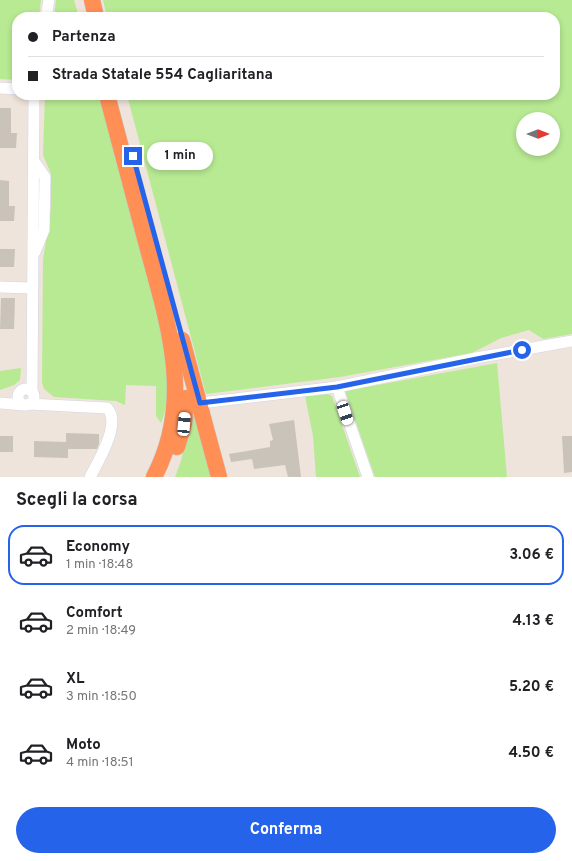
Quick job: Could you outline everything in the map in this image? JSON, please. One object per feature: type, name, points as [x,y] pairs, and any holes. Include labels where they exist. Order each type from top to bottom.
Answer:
[{"type":"highway","points":[[83,0],[86,12]]},
{"type":"highway","points":[[92,0],[95,12]]},
{"type":"highway","points":[[109,100],[169,328],[176,374],[176,403],[171,430],[160,466],[154,477]]},
{"type":"highway","points":[[118,100],[219,477]]},
{"type":"highway","points":[[165,477],[184,424],[187,388],[182,340]]},
{"type":"street","points":[[47,12],[49,0]]},
{"type":"street","points":[[0,88],[12,89]]},
{"type":"street","points":[[26,396],[32,359],[34,100]]},
{"type":"street","points":[[0,287],[32,288]]},
{"type":"street","points":[[200,403],[337,387],[476,358],[572,342]]},
{"type":"street","points":[[337,387],[368,477]]},
{"type":"street","points":[[0,403],[26,396]]},
{"type":"street","points":[[0,399],[26,396],[53,405],[107,408],[111,412],[113,419],[107,443],[90,477]]},
{"type":"green space","points":[[0,0],[41,0],[40,12],[12,12],[12,80],[0,79]]},
{"type":"green space","points":[[56,0],[74,0],[78,12],[55,12]]},
{"type":"green space","points":[[103,0],[572,0],[572,334],[543,339],[529,330],[501,338],[472,353],[340,377],[206,394],[128,100],[560,100],[560,12],[106,12]]},
{"type":"green space","points":[[45,100],[102,100],[155,298],[166,353],[168,380],[166,403],[161,423],[156,416],[156,386],[126,385],[125,405],[116,401],[54,397],[44,389],[42,382],[43,260],[51,208],[51,174],[43,155]]},
{"type":"green space","points":[[497,363],[507,477],[375,477],[345,391]]},
{"type":"green space","points":[[21,368],[20,380],[14,385],[0,390],[0,371]]},
{"type":"green space","points":[[325,393],[332,396],[360,477],[316,477],[313,436],[305,396]]},
{"type":"green space","points":[[197,415],[212,477],[175,477],[181,461],[191,416]]},
{"type":"building","points":[[0,108],[11,108],[11,133],[17,133],[16,148],[0,148]]},
{"type":"building","points":[[0,180],[9,181],[9,206],[15,206],[14,221],[0,221]]},
{"type":"building","points":[[0,249],[15,249],[14,267],[0,267]]},
{"type":"building","points":[[1,298],[15,298],[14,329],[0,329]]},
{"type":"building","points":[[294,420],[301,477],[288,477],[285,465],[254,469],[252,459],[231,462],[229,454],[270,447],[270,441],[273,440],[269,424]]},
{"type":"building","points":[[66,433],[99,434],[99,444],[97,449],[68,449],[68,458],[34,457],[34,441],[66,442]]},
{"type":"building","points":[[0,436],[13,436],[13,452],[0,452]]},
{"type":"building","points":[[562,436],[572,436],[572,472],[564,473]]},
{"type":"route","points":[[133,156],[200,403],[337,387],[522,350]]}]
